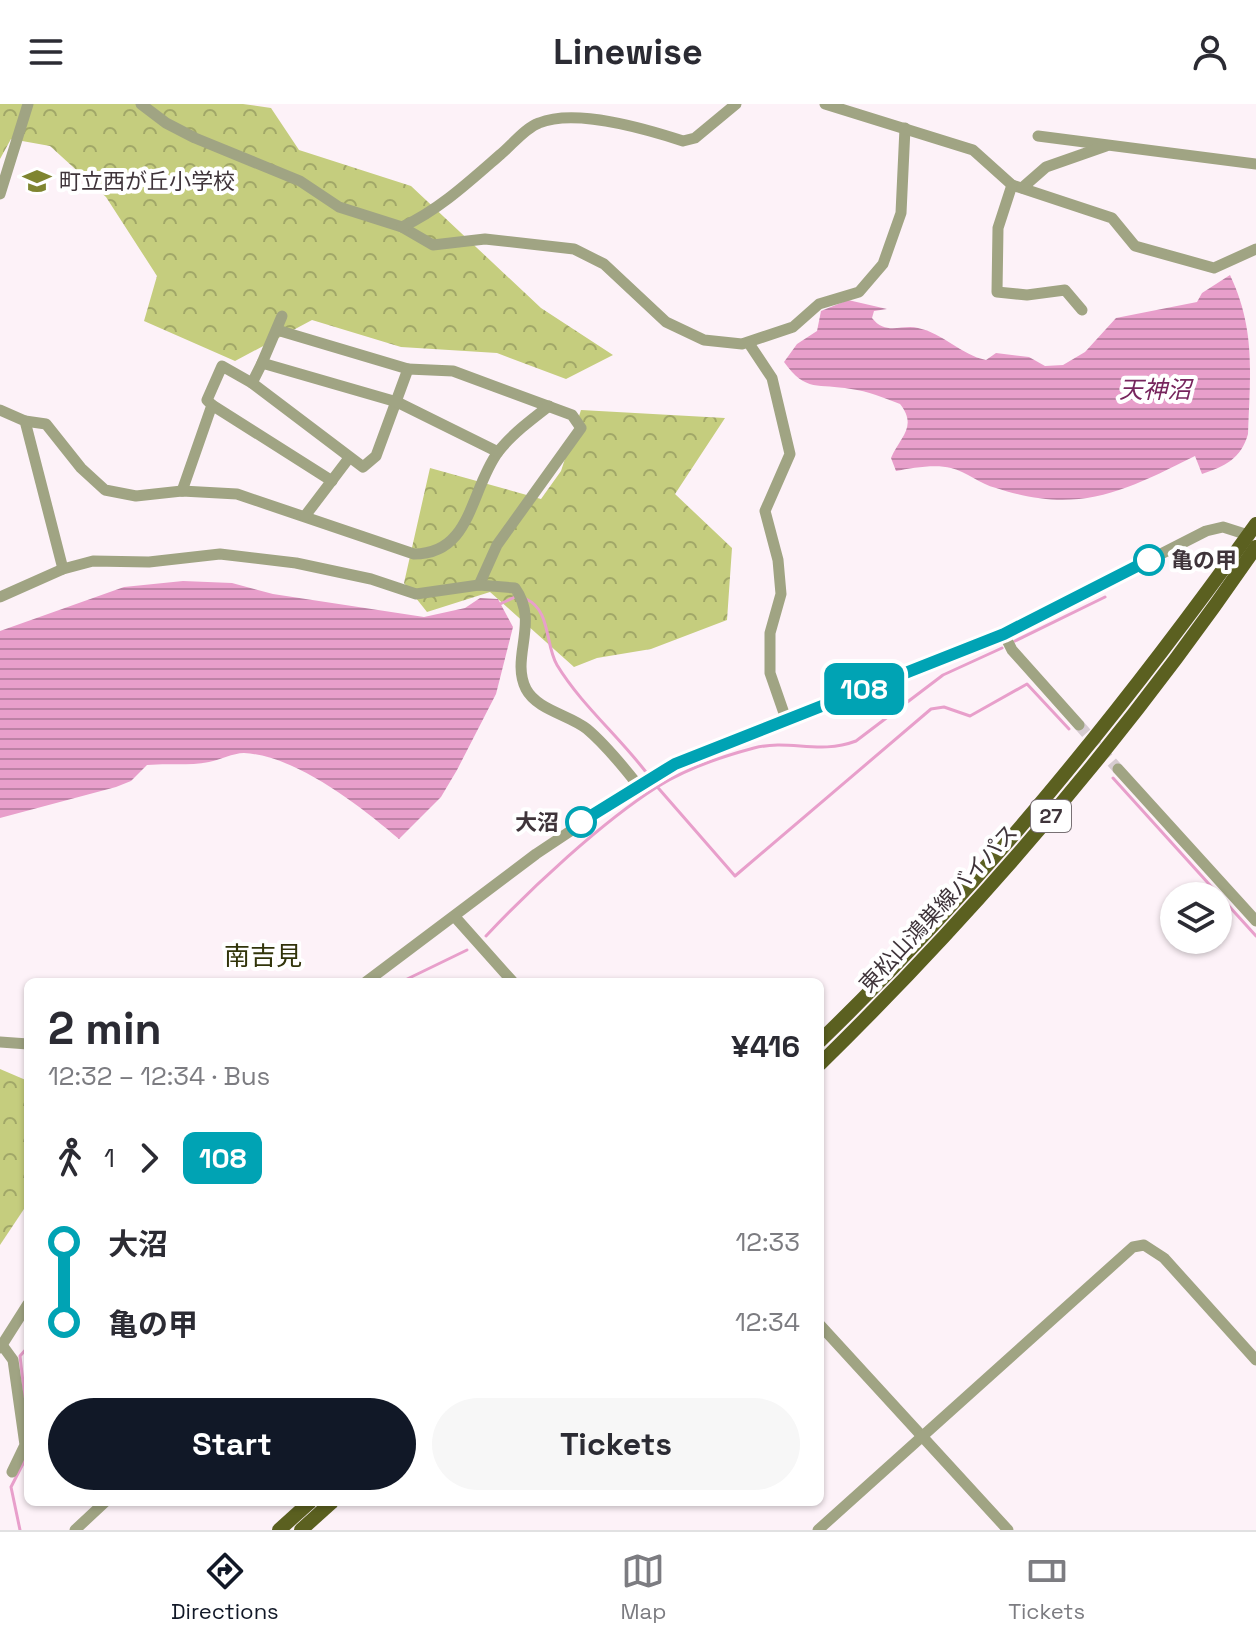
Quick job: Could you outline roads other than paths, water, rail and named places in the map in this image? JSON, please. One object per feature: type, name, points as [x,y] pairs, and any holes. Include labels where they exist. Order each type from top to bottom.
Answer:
[{"type":"main road","name":"東松山鴻巣線バイパス","points":[[824,1037],[877,986],[1042,804],[1254,536]]},
{"type":"main road","name":"東松山鴻巣線バイパス","points":[[824,1060],[945,936],[1092,769],[1187,646],[1254,536]]},
{"type":"main road","points":[[279,1530],[306,1506]]},
{"type":"main road","points":[[301,1530],[328,1506]]},
{"type":"street","points":[[0,194],[28,104]]},
{"type":"street","points":[[141,104],[166,123],[300,181],[339,207],[402,227],[433,245],[485,239],[574,249],[604,264],[666,322],[704,340],[750,345],[793,327],[819,304],[859,292],[883,264],[901,213],[905,128]]},
{"type":"street","points":[[402,227],[422,218],[468,184],[536,124],[564,118],[610,123],[683,141],[695,138],[736,104]]},
{"type":"street","points":[[825,104],[973,150],[1017,187],[1112,218],[1135,246],[1214,268],[1256,249]]},
{"type":"street","points":[[1038,136],[1256,164]]},
{"type":"street","points":[[1082,310],[1065,290],[1027,295],[997,292],[998,228],[1017,187],[1046,167],[1110,144]]},
{"type":"street","points":[[252,383],[282,316]]},
{"type":"street","points":[[277,330],[408,369],[453,371],[572,415],[581,428],[497,545],[479,585]]},
{"type":"street","points":[[750,345],[772,378],[790,454],[765,511],[778,560],[781,594],[770,633],[770,673],[786,719]]},
{"type":"street","points":[[262,363],[397,402],[498,452]]},
{"type":"street","points":[[332,481],[207,400],[222,366],[252,383],[363,467],[376,456],[408,369]]},
{"type":"street","points":[[182,491],[212,405]]},
{"type":"street","points":[[0,410],[25,421],[46,424],[81,468],[105,490],[136,496],[182,491],[237,494],[414,554],[434,554],[451,545],[498,452],[549,406]]},
{"type":"street","points":[[25,421],[63,569]]},
{"type":"street","points":[[305,516],[349,458]]},
{"type":"street","points":[[371,978],[536,854],[637,784],[675,764],[1004,634],[1206,531],[1223,527],[1254,536]]},
{"type":"street","points":[[1,593],[93,561],[161,561],[220,554],[296,563],[416,594],[479,585],[515,588],[526,602],[522,674],[527,691],[542,705],[587,729],[637,784]]},
{"type":"street","points":[[1004,634],[1012,650],[1079,725]]},
{"type":"street","points":[[1118,769],[1256,921]]},
{"type":"street","points":[[455,917],[509,978]]},
{"type":"street","points":[[0,1042],[24,1044]]},
{"type":"street","points":[[818,1530],[1133,1247],[1144,1245],[1164,1258],[1256,1360]]},
{"type":"street","points":[[24,1310],[1,1347],[13,1360],[24,1438]]},
{"type":"street","points":[[824,1329],[1008,1530]]},
{"type":"street","points":[[12,1472],[24,1447]]},
{"type":"street","points":[[75,1530],[101,1506]]},
{"type":"water","name":"天神沼","points":[[1230,275],[1244,315],[1250,353],[1248,434],[1241,450],[1225,464],[1202,474],[1195,456],[1145,480],[1099,496],[1052,499],[1025,496],[990,486],[945,467],[896,471],[891,458],[907,426],[900,404],[863,391],[806,383],[784,362],[797,344],[817,331],[821,311],[848,300],[887,309],[874,311],[872,318],[883,327],[912,327],[927,331],[968,354],[986,360],[996,353],[1029,357],[1045,366],[1063,365],[1085,352],[1116,318],[1197,302],[1202,293]]},
{"type":"water","points":[[183,581],[232,583],[273,594],[424,617],[465,608],[480,598],[498,599],[513,627],[496,694],[441,797],[399,839],[347,798],[306,773],[264,756],[244,753],[201,763],[147,765],[131,781],[116,787],[0,818],[0,631],[124,587]]},
{"type":"waterway","points":[[500,604],[515,597]]},
{"type":"waterway","points":[[1015,641],[1105,597]]},
{"type":"waterway","points":[[526,599],[540,611],[553,657],[567,680],[649,776]]},
{"type":"waterway","points":[[486,936],[545,877],[591,837],[668,780],[704,764],[754,748],[780,745],[830,747],[856,741],[943,675],[1002,648]]},
{"type":"waterway","points":[[653,782],[735,876],[931,709],[944,707],[970,716],[1027,684],[1069,729]]},
{"type":"waterway","points":[[1113,778],[1256,936]]},
{"type":"waterway","points":[[409,978],[467,950]]},
{"type":"waterway","points":[[24,1352],[20,1356],[24,1391]]},
{"type":"waterway","points":[[20,1530],[11,1487],[24,1462]]},
{"type":"tunnel","points":[[1079,725],[1118,769]]},
{"type":"place","name":"町立西が丘小学校","points":[[37,181]]},
{"type":"place","name":"亀の甲","points":[[1149,560]]},
{"type":"place","name":"大沼","points":[[581,822]]},
{"type":"district","name":"南吉見","points":[[263,956]]}]
